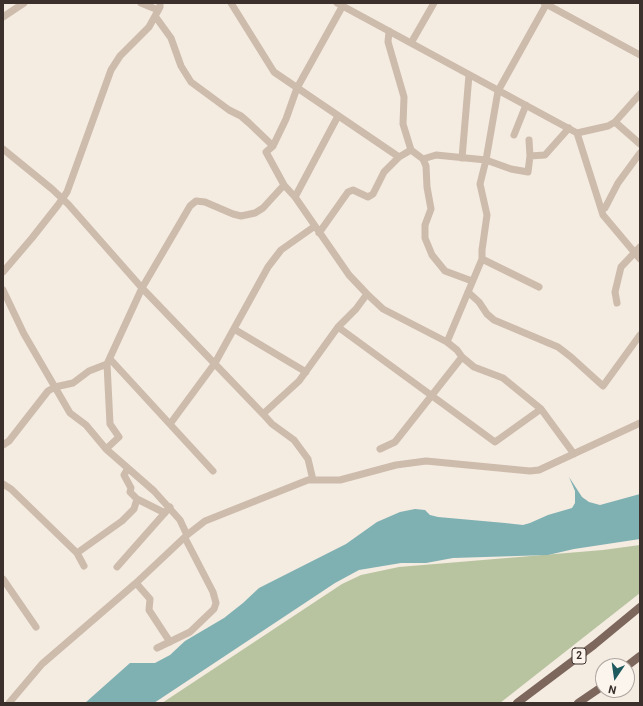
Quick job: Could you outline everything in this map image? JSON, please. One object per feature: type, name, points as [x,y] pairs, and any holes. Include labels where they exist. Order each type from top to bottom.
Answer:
[{"type":"main road","name":"2","points":[[517,703],[640,607]]},
{"type":"main road","points":[[578,703],[595,691]]},
{"type":"street","points":[[3,17],[24,3]]},
{"type":"street","points":[[141,3],[157,10],[171,38],[181,66],[191,82],[229,110],[245,119],[273,146]]},
{"type":"street","points":[[231,3],[274,72],[399,157]]},
{"type":"street","points":[[411,43],[434,3]]},
{"type":"street","points":[[447,342],[482,259],[487,215],[480,184],[486,160],[498,91],[546,3],[640,55]]},
{"type":"street","points":[[574,454],[541,409],[503,378],[479,370],[447,342],[383,309],[349,274],[295,197],[284,184],[266,152],[273,146],[286,119],[297,88],[340,5],[577,133],[604,215],[640,259]]},
{"type":"street","points":[[3,272],[62,199],[73,177],[111,70],[120,56],[149,26],[157,10]]},
{"type":"street","points":[[389,31],[388,42],[404,97],[403,124],[411,150],[423,159],[426,166],[430,209],[425,225],[425,238],[432,255],[445,271],[472,281]]},
{"type":"street","points":[[462,158],[469,75]]},
{"type":"street","points":[[577,133],[608,126],[615,122],[640,94]]},
{"type":"street","points":[[514,135],[526,105]]},
{"type":"street","points":[[295,197],[338,116]]},
{"type":"street","points":[[615,122],[640,144]]},
{"type":"street","points":[[530,156],[545,155],[569,128]]},
{"type":"street","points":[[423,159],[436,155],[486,160],[511,169],[528,172],[530,156],[529,140]]},
{"type":"street","points":[[3,149],[52,189],[142,288],[272,424],[294,440],[308,459],[313,480]]},
{"type":"street","points":[[170,424],[215,363],[268,266],[281,250],[317,230],[348,192],[353,190],[368,198],[373,194],[384,172],[399,157],[411,150]]},
{"type":"street","points":[[602,209],[605,208],[618,183],[640,153]]},
{"type":"street","points":[[106,449],[119,437],[110,424],[109,362],[142,288],[190,206],[196,201],[206,202],[241,216],[255,213],[263,208],[284,184]]},
{"type":"street","points":[[617,303],[615,292],[621,267],[640,247]]},
{"type":"street","points":[[482,259],[539,287]]},
{"type":"street","points":[[3,290],[24,334],[70,413],[86,425],[106,449],[154,491],[167,510]]},
{"type":"street","points":[[468,292],[479,302],[487,314],[494,320],[558,347],[603,386],[640,335]]},
{"type":"street","points":[[263,414],[299,381],[338,327],[356,309],[368,294]]},
{"type":"street","points":[[338,327],[495,442],[541,409]]},
{"type":"street","points":[[234,329],[306,372]]},
{"type":"street","points":[[380,449],[396,442],[462,356]]},
{"type":"street","points":[[3,445],[10,441],[48,392],[55,387],[73,383],[89,371],[109,362]]},
{"type":"street","points":[[109,362],[170,424],[213,472]]},
{"type":"street","points":[[9,703],[42,664],[205,521],[308,480],[340,480],[396,465],[426,461],[530,471],[539,470],[640,423]]},
{"type":"street","points":[[128,468],[124,475],[131,488],[130,492],[137,499],[167,510],[180,520],[186,537],[213,592],[216,603],[214,609],[190,632],[157,648]]},
{"type":"street","points":[[3,484],[11,489],[77,553],[84,566]]},
{"type":"street","points":[[77,553],[122,521],[134,509],[137,499]]},
{"type":"street","points":[[117,567],[167,510]]},
{"type":"street","points":[[3,579],[36,627]]},
{"type":"street","points":[[136,583],[150,599],[149,610],[170,642]]},
{"type":"green space","points":[[640,545],[640,593],[500,703],[162,703],[342,584],[361,575],[399,567],[603,550]]},
{"type":"water","points":[[569,477],[582,497],[589,502],[600,505],[640,494],[640,539],[574,549],[548,555],[453,558],[426,563],[401,563],[359,570],[335,583],[154,703],[85,703],[130,663],[155,663],[170,655],[185,641],[224,618],[259,588],[346,544],[377,522],[400,512],[415,509],[425,510],[430,515],[438,517],[523,525],[548,515],[572,508],[575,503],[575,491]]}]
